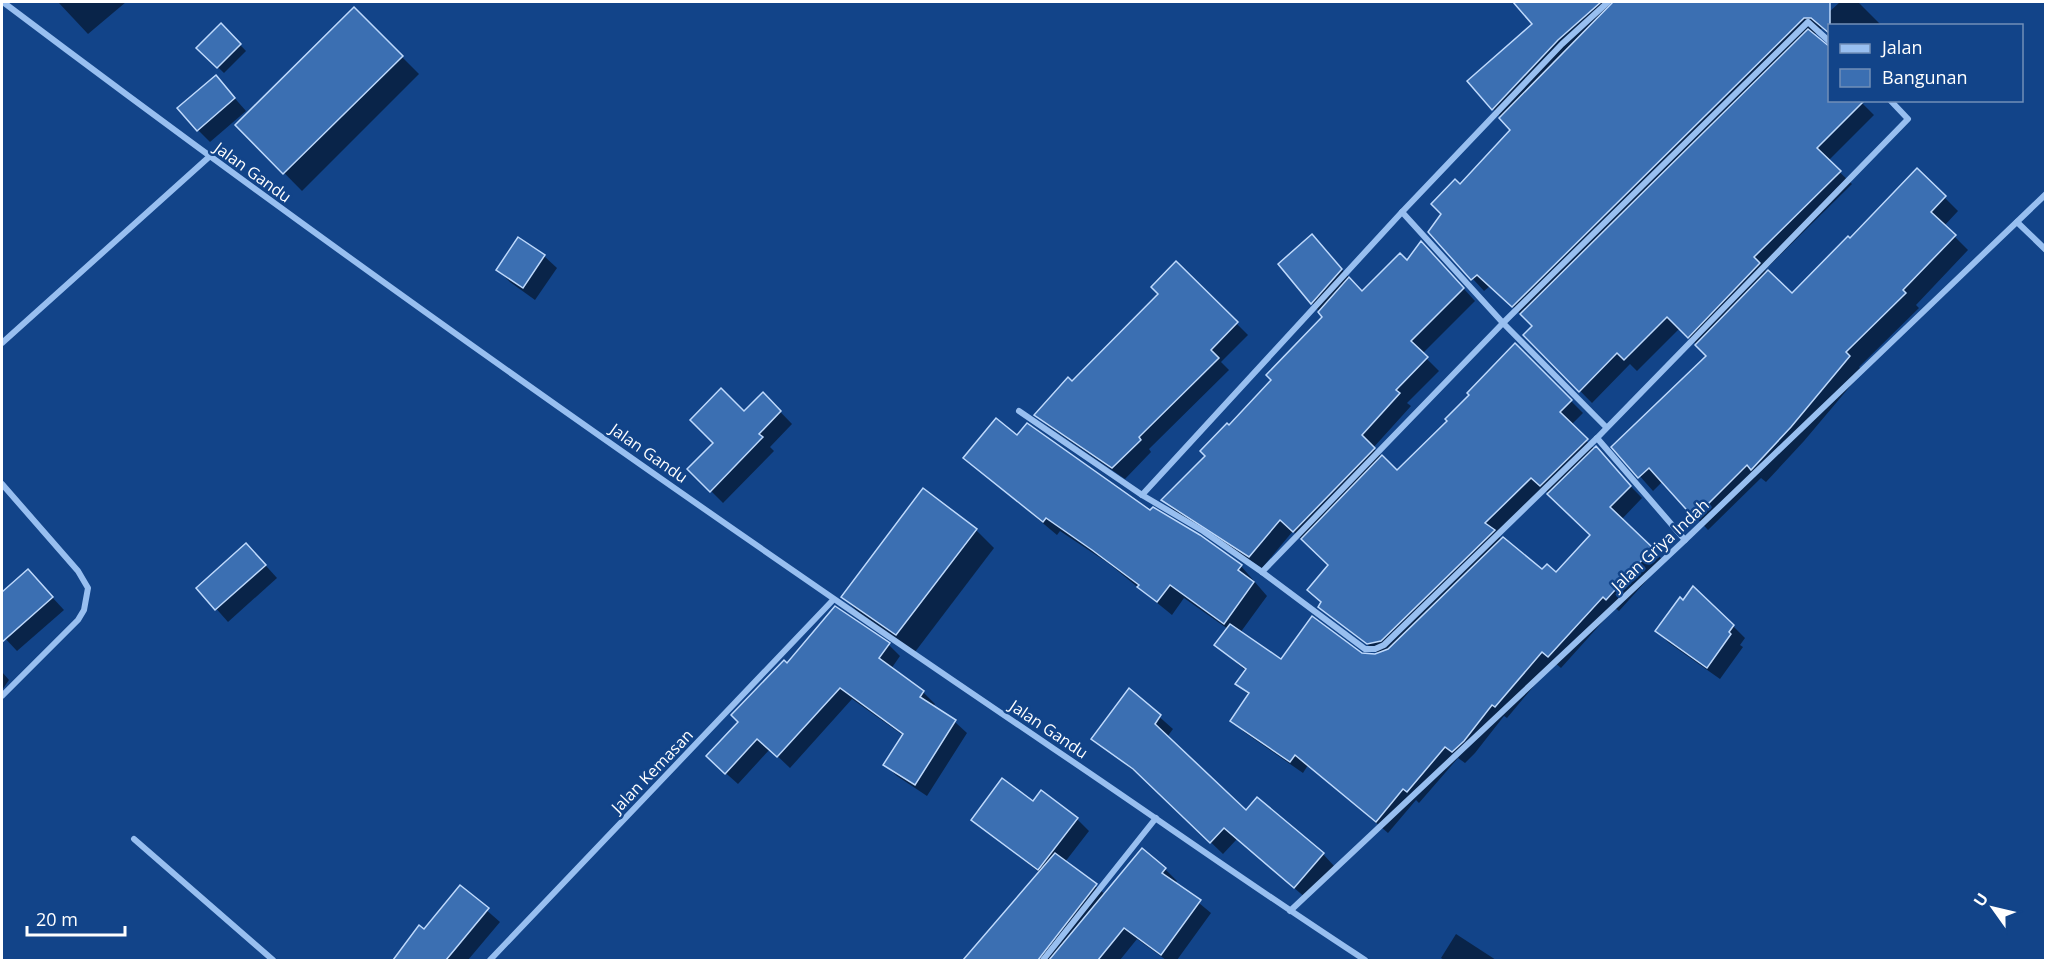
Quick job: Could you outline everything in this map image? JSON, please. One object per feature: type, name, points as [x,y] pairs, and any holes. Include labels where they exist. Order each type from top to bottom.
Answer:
[{"type":"street","name":"Jalan Gandu","points":[[3,2],[209,157],[833,600],[1365,960]]},
{"type":"street","points":[[1142,495],[1402,212],[1562,44],[1608,2]]},
{"type":"street","points":[[1262,572],[1503,323],[1808,22],[1828,40]]},
{"type":"street","points":[[1019,411],[1142,495],[1203,531],[1365,649],[1375,649],[1384,645],[1597,438],[1605,426],[1908,118],[1892,102]]},
{"type":"street","points":[[2,343],[209,157]]},
{"type":"street","name":"Jalan Griya Indah","points":[[1290,911],[1685,540],[2046,195]]},
{"type":"street","points":[[1402,212],[1503,323],[1605,426]]},
{"type":"street","points":[[2017,222],[2046,250]]},
{"type":"street","points":[[1597,438],[1685,540]]},
{"type":"street","points":[[2,484],[78,571],[88,588],[84,610],[78,620],[2,696]]},
{"type":"street","name":"Jalan Kemasan","points":[[490,960],[833,600]]},
{"type":"street","points":[[1043,960],[1156,818]]},
{"type":"street","points":[[134,839],[273,960]]},
{"type":"building","points":[[1513,2],[1601,2],[1558,40],[1492,110],[1467,81],[1532,24]]},
{"type":"building","points":[[1613,2],[1830,2],[1828,32],[1811,18],[1804,18],[1512,307],[1477,275],[1471,280],[1428,232],[1441,214],[1431,204],[1455,179],[1460,184],[1510,130],[1499,118]]},
{"type":"building","points":[[354,7],[403,56],[283,174],[235,125]]},
{"type":"building","points":[[221,23],[241,44],[217,68],[196,48]]},
{"type":"building","points":[[1808,29],[1828,45],[1828,102],[1863,102],[1817,148],[1841,171],[1754,257],[1760,263],[1688,338],[1667,317],[1624,360],[1617,353],[1579,392],[1523,335],[1532,326],[1520,314]]},
{"type":"building","points":[[216,75],[235,98],[197,131],[177,108]]},
{"type":"building","points":[[1917,168],[1946,196],[1931,212],[1956,235],[1903,290],[1906,293],[1846,352],[1850,356],[1791,427],[1751,470],[1747,465],[1694,518],[1649,468],[1638,478],[1611,447],[1706,356],[1695,345],[1768,270],[1792,293],[1848,236],[1850,238]]},
{"type":"building","points":[[1312,234],[1342,269],[1311,304],[1278,264]]},
{"type":"building","points":[[518,237],[545,255],[523,288],[496,270]]},
{"type":"building","points":[[1421,241],[1464,288],[1411,341],[1428,357],[1396,390],[1400,393],[1362,435],[1375,448],[1293,532],[1280,520],[1249,557],[1161,500],[1205,456],[1200,451],[1227,423],[1229,425],[1271,380],[1266,375],[1322,317],[1318,312],[1349,277],[1362,291],[1400,253],[1407,260]]},
{"type":"building","points":[[1176,261],[1238,322],[1211,350],[1219,358],[1139,437],[1141,440],[1112,468],[1034,415],[1068,377],[1072,381],[1158,294],[1151,287]]},
{"type":"building","points":[[1515,343],[1572,400],[1560,412],[1588,439],[1540,486],[1531,478],[1485,523],[1495,530],[1381,641],[1367,644],[1318,607],[1321,602],[1307,590],[1328,565],[1301,539],[1382,455],[1397,470],[1447,421],[1445,419],[1469,395],[1467,393]]},
{"type":"building","points":[[721,388],[744,411],[763,392],[781,411],[759,434],[763,437],[710,492],[687,469],[713,443],[690,420]]},
{"type":"building","points":[[996,418],[1017,435],[1027,423],[1150,510],[1153,507],[1200,535],[1242,565],[1238,570],[1254,582],[1224,624],[1170,585],[1157,602],[1137,587],[1139,585],[1092,550],[1046,518],[1043,522],[963,458]]},
{"type":"building","points":[[1596,446],[1631,486],[1610,507],[1653,548],[1606,600],[1603,597],[1548,657],[1542,652],[1495,707],[1492,705],[1464,741],[1452,752],[1445,747],[1407,792],[1403,789],[1376,822],[1295,755],[1290,762],[1230,721],[1249,693],[1235,684],[1246,669],[1214,645],[1230,624],[1281,659],[1312,616],[1362,653],[1375,654],[1388,649],[1503,537],[1542,569],[1547,564],[1556,572],[1590,535],[1547,494]]},
{"type":"building","points":[[923,488],[977,529],[896,635],[841,597]]},
{"type":"building","points":[[246,543],[266,565],[215,610],[196,588]]},
{"type":"building","points":[[28,569],[53,597],[2,642],[2,592]]},
{"type":"building","points":[[1693,586],[1734,625],[1729,632],[1731,634],[1707,668],[1655,631],[1680,597],[1683,600]]},
{"type":"building","points":[[835,606],[890,643],[879,658],[924,691],[920,697],[956,720],[915,785],[883,765],[903,734],[840,688],[777,757],[757,739],[725,774],[706,756],[738,722],[731,715],[784,660],[787,663]]},
{"type":"building","points":[[1129,688],[1161,715],[1155,724],[1246,810],[1257,797],[1324,853],[1294,888],[1224,828],[1210,843],[1133,769],[1091,739]]},
{"type":"building","points":[[1002,778],[1033,801],[1041,790],[1078,818],[1038,870],[971,820]]},
{"type":"building","points":[[1142,848],[1166,868],[1162,873],[1201,900],[1161,955],[1124,928],[1098,960],[1049,960]]},
{"type":"building","points":[[1055,853],[1097,884],[1038,960],[963,960]]},
{"type":"building","points":[[460,885],[489,908],[446,960],[393,960],[419,925],[424,929]]}]
